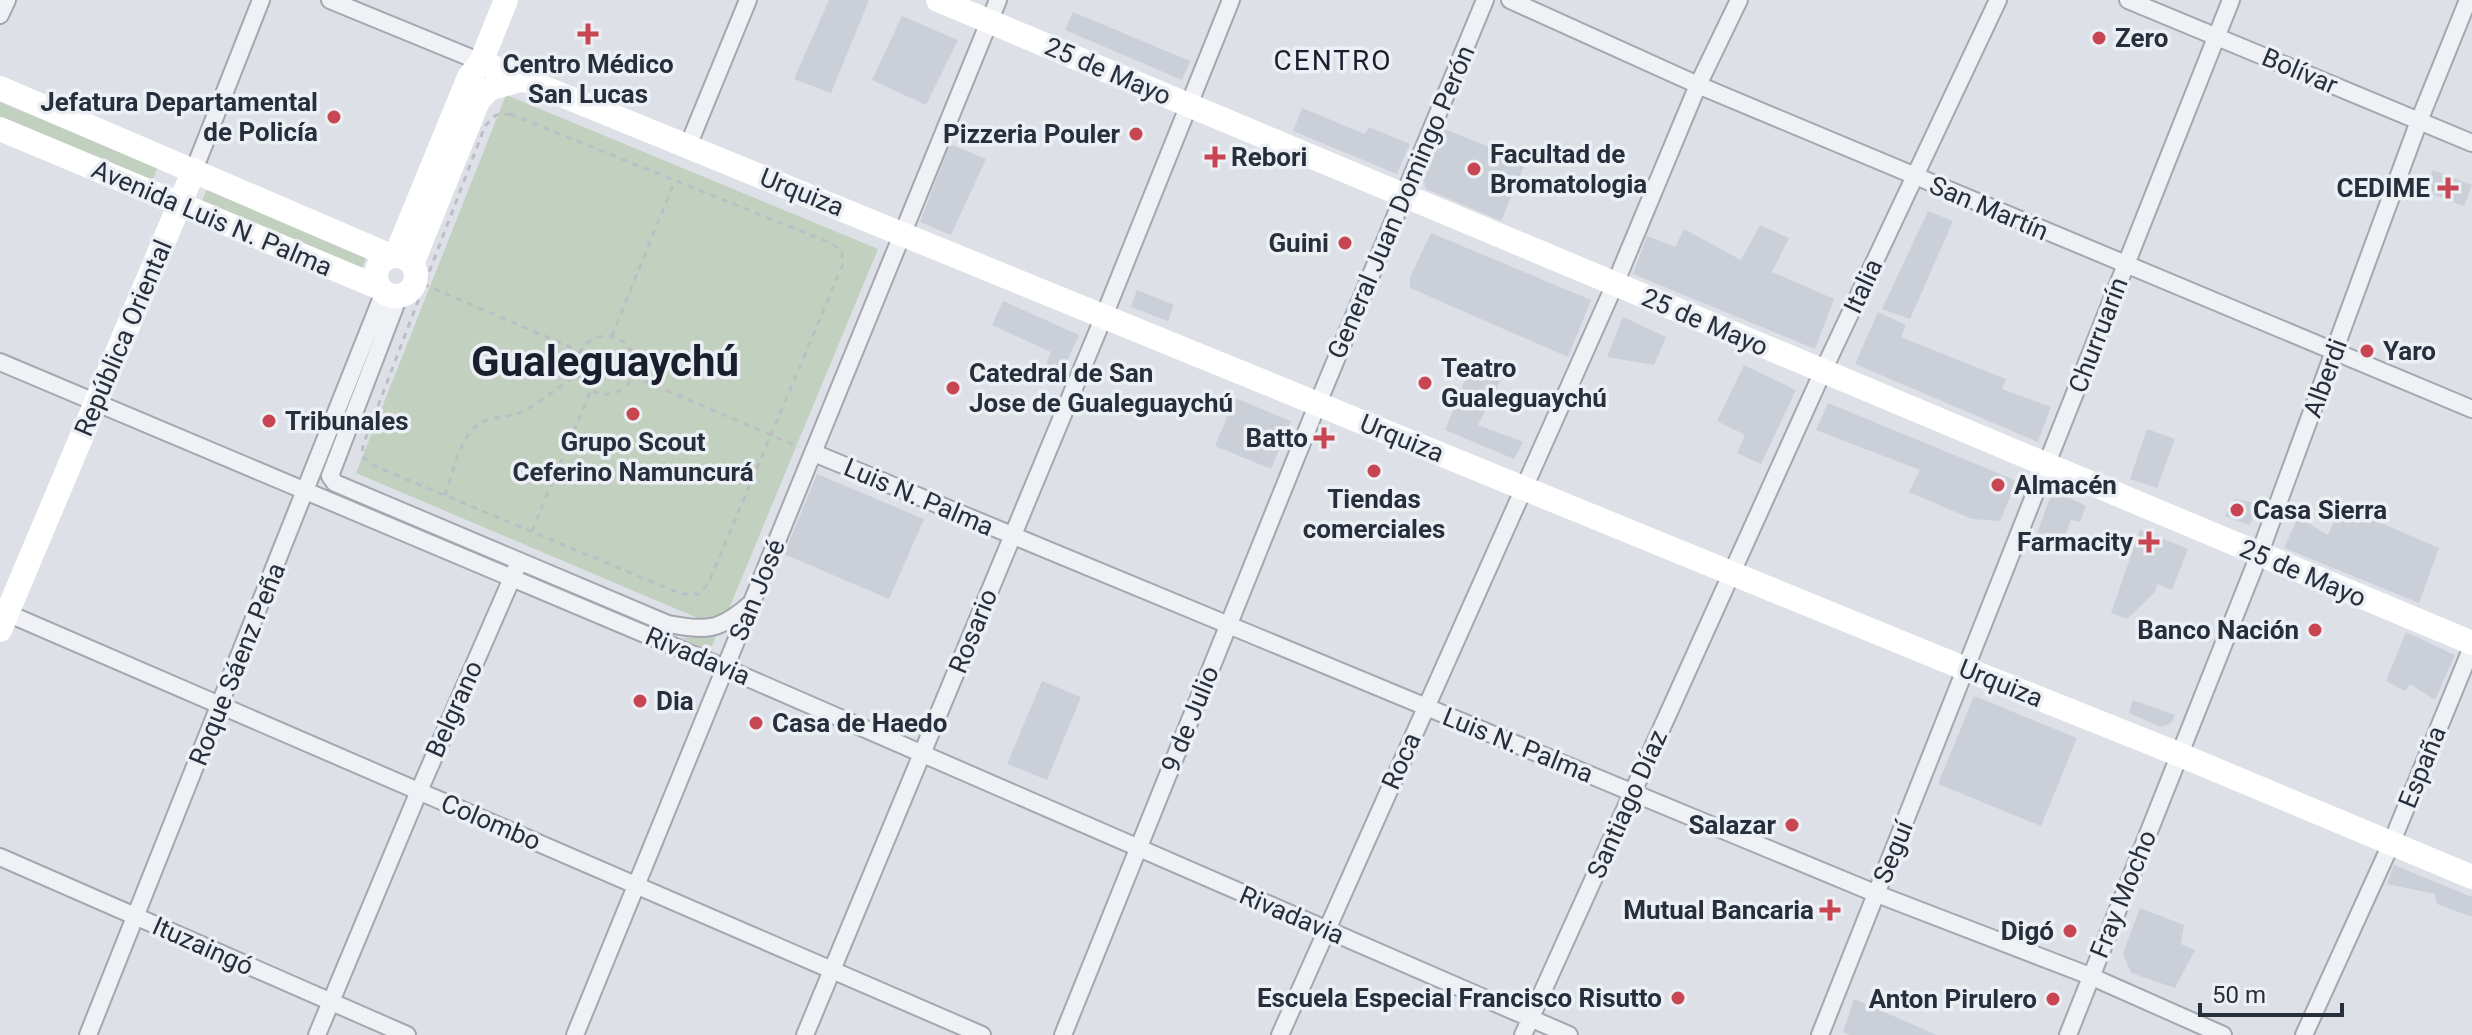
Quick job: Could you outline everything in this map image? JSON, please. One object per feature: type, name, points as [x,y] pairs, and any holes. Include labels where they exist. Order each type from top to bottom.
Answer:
[{"type":"street","points":[[0,15],[7,0]]},
{"type":"street","name":"República Oriental","points":[[2,618],[194,170],[261,0]]},
{"type":"street","name":"Urquiza","points":[[330,0],[2178,754],[2472,877]]},
{"type":"street","name":"Roque Sáenz Peña","points":[[88,1035],[307,490],[400,277],[469,77],[481,62],[506,0]]},
{"type":"street","points":[[688,146],[748,0]]},
{"type":"street","name":"25 de Mayo","points":[[938,0],[994,11],[1189,105],[2472,645]]},
{"type":"street","name":"Rosario","points":[[805,1035],[1104,316],[1231,0]]},
{"type":"street","name":"General Juan Domingo Perón","points":[[1318,403],[1485,0]]},
{"type":"street","name":"San Martín","points":[[1510,0],[1698,85],[2472,409]]},
{"type":"street","name":"Roca","points":[[1280,1035],[1615,284],[1698,85],[1739,0]]},
{"type":"street","name":"Italia","points":[[1731,573],[1998,0]]},
{"type":"street","name":"Bolívar","points":[[2128,0],[2472,143]]},
{"type":"street","name":"Churruarín","points":[[1966,669],[2231,0]]},
{"type":"street","name":"Alberdi","points":[[2178,754],[2259,555],[2419,121],[2468,0]]},
{"type":"street","name":"San José","points":[[575,1035],[994,11]]},
{"type":"street","points":[[400,277],[478,101],[489,89],[523,79]]},
{"type":"street","name":"Avenida Luis N. Palma","points":[[0,88],[194,170],[400,277]]},
{"type":"street","name":"Avenida Luis N. Palma","points":[[0,129],[179,205],[400,277]]},
{"type":"street","name":"Rivadavia","points":[[400,277],[330,476],[335,483],[668,624],[700,630],[730,621],[750,604]]},
{"type":"street","name":"Rivadavia","points":[[0,362],[725,668],[1569,1035]]},
{"type":"street","name":"9 de Julio","points":[[1063,1035],[1318,403]]},
{"type":"street","name":"Luis N. Palma","points":[[814,453],[1877,894],[2090,976],[2223,1035]]},
{"type":"street","name":"Belgrano","points":[[317,1035],[519,561]]},
{"type":"street","name":"Santiago Díaz","points":[[1523,1035],[1731,573]]},
{"type":"street","name":"Colombo","points":[[2,618],[221,706],[982,1035]]},
{"type":"street","name":"España","points":[[2304,1035],[2391,844],[2472,645]]},
{"type":"street","name":"Seguí","points":[[1820,1035],[1966,669]]},
{"type":"street","name":"Fray Mocho","points":[[2068,1035],[2178,754]]},
{"type":"street","name":"Ituzaingó","points":[[0,857],[407,1035]]},
{"type":"path","points":[[510,114],[675,180],[833,244],[842,253],[843,264],[708,584],[699,594],[681,594],[370,464],[362,456],[400,277],[485,126],[496,115],[510,114]]},
{"type":"path","points":[[612,336],[675,180]]},
{"type":"path","points":[[400,277],[579,351]]},
{"type":"path","points":[[599,336],[612,336],[624,341],[632,351],[635,363],[633,376],[626,386],[617,392],[605,394],[591,390],[578,374],[576,362],[579,351],[588,341],[599,336]]},
{"type":"path","points":[[445,496],[463,445],[473,429],[494,418],[524,411],[578,374]]},
{"type":"path","points":[[633,376],[814,453]]},
{"type":"path","points":[[531,532],[591,390]]},
{"type":"shaded area","points":[[829,0],[869,0],[831,93],[794,79]]},
{"type":"shaded area","points":[[1073,12],[1190,61],[1182,80],[1065,30]]},
{"type":"shaded area","points":[[902,16],[958,40],[926,105],[872,80]]},
{"type":"shaded area","points":[[1302,108],[1365,134],[1369,127],[1410,144],[1397,174],[1293,131]]},
{"type":"shaded area","name":"Facultad de Bromatologia","points":[[1442,128],[1526,162],[1501,221],[1426,189],[1422,175]]},
{"type":"shaded area","points":[[950,144],[986,159],[951,235],[920,222]]},
{"type":"shaded area","name":"CEDIME","points":[[2433,170],[2472,185],[2464,206],[2425,191]]},
{"type":"shaded area","points":[[1928,211],[1953,221],[1910,319],[1882,309]]},
{"type":"shaded area","points":[[1760,225],[1789,238],[1772,272],[1834,299],[1815,349],[1633,274],[1647,236],[1675,247],[1684,229],[1741,260]]},
{"type":"shaded area","points":[[1431,233],[1591,300],[1568,357],[1410,288],[1410,277]]},
{"type":"shaded area","points":[[1137,290],[1174,305],[1168,321],[1131,307]]},
{"type":"shaded area","points":[[1003,301],[1079,335],[1060,377],[1044,370],[1051,352],[992,325]]},
{"type":"shaded area","points":[[1878,312],[1906,325],[1901,337],[2006,379],[2002,389],[2051,407],[2038,442],[1855,364]]},
{"type":"shaded area","points":[[1623,317],[1666,337],[1654,365],[1607,357]]},
{"type":"shaded area","points":[[1472,363],[1505,371],[1478,425],[1523,442],[1514,459],[1445,430]]},
{"type":"shaded area","points":[[1744,365],[1796,390],[1761,464],[1737,453],[1745,435],[1717,421]]},
{"type":"shaded area","points":[[1235,398],[1291,421],[1271,469],[1215,446]]},
{"type":"shaded area","points":[[1828,403],[2017,481],[2000,521],[1972,519],[1909,492],[1920,470],[1816,430]]},
{"type":"shaded area","points":[[2147,429],[2175,439],[2157,488],[2130,479]]},
{"type":"shaded area","points":[[817,474],[924,519],[889,599],[784,554]]},
{"type":"shaded area","points":[[2060,493],[2086,506],[2080,522],[2071,520],[2060,548],[2035,539],[2051,495]]},
{"type":"shaded area","points":[[2235,499],[2261,504],[2249,525],[2225,516]]},
{"type":"shaded area","points":[[2341,506],[2439,548],[2419,603],[2284,548],[2298,517],[2328,535]]},
{"type":"shaded area","points":[[2140,529],[2188,549],[2172,590],[2157,584],[2155,592],[2127,619],[2111,613]]},
{"type":"shaded area","points":[[2406,632],[2455,655],[2435,700],[2410,684],[2405,691],[2386,681]]},
{"type":"shaded area","points":[[1042,681],[1081,697],[1047,780],[1007,764]]},
{"type":"shaded area","points":[[1974,696],[2077,738],[2041,826],[1938,784]]},
{"type":"shaded area","points":[[2133,700],[2175,715],[2171,723],[2161,727],[2129,713]]},
{"type":"shaded area","points":[[2394,865],[2472,897],[2472,917],[2437,904],[2435,894],[2387,884]]},
{"type":"shaded area","points":[[2140,908],[2184,925],[2181,944],[2195,950],[2175,988],[2131,973],[2123,953]]},
{"type":"shaded area","points":[[1854,999],[1937,1035],[1849,1035],[1843,1032]]},
{"type":"green space","points":[[506,95],[878,249],[721,628],[356,473]]},
{"type":"green space","points":[[0,102],[157,168],[152,182],[0,118]]},
{"type":"green space","points":[[207,189],[367,256],[361,270],[201,203]]},
{"type":"green space","points":[[716,636],[710,651],[682,638]]},
{"type":"place","name":"Centro Médico San Lucas","points":[[588,34]]},
{"type":"place","name":"Zero","points":[[2099,38]]},
{"type":"place","name":"Jefatura Departamental de Policía","points":[[334,117]]},
{"type":"place","name":"Pizzeria Pouler","points":[[1136,134]]},
{"type":"place","name":"Rebori","points":[[1215,157]]},
{"type":"place","name":"Facultad de Bromatologia","points":[[1474,169]]},
{"type":"place","name":"CEDIME","points":[[2448,188]]},
{"type":"place","name":"Guini","points":[[1345,243]]},
{"type":"place","name":"Yaro","points":[[2367,351]]},
{"type":"place","name":"Teatro Gualeguaychú","points":[[1425,383]]},
{"type":"place","name":"Catedral de San Jose de Gualeguaychú","points":[[953,388]]},
{"type":"place","name":"Grupo Scout Ceferino Namuncurá","points":[[633,414]]},
{"type":"place","name":"Tribunales","points":[[269,421]]},
{"type":"place","name":"Batto","points":[[1324,438]]},
{"type":"place","name":"Tiendas comerciales","points":[[1374,471]]},
{"type":"place","name":"Almacén","points":[[1998,485]]},
{"type":"place","name":"Casa Sierra","points":[[2237,510]]},
{"type":"place","name":"Farmacity","points":[[2149,542]]},
{"type":"place","name":"Banco Nación","points":[[2315,630]]},
{"type":"place","name":"Dia","points":[[640,701]]},
{"type":"place","name":"Casa de Haedo","points":[[756,723]]},
{"type":"place","name":"Salazar","points":[[1792,825]]},
{"type":"place","name":"Mutual Bancaria","points":[[1830,910]]},
{"type":"place","name":"Digó","points":[[2070,931]]},
{"type":"place","name":"Escuela Especial Francisco Risutto","points":[[1678,998]]},
{"type":"place","name":"Anton Pirulero","points":[[2053,999]]},
{"type":"district","name":"CENTRO","points":[[1333,60]]},
{"type":"district","name":"Gualeguaychú","points":[[605,361]]}]
